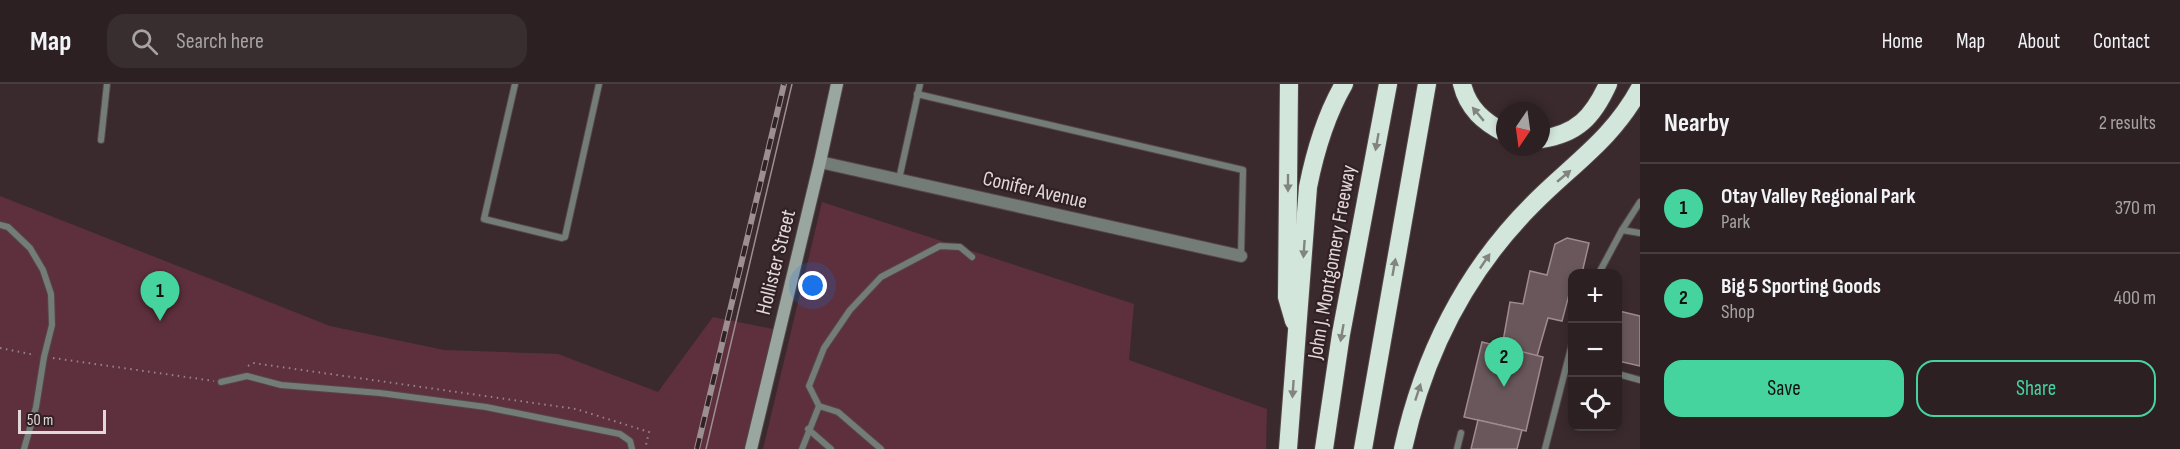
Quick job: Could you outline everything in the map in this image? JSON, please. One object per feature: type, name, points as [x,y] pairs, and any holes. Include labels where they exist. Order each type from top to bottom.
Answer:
[{"type":"highway","points":[[1288,84],[1287,297],[1297,331]]},
{"type":"highway","points":[[1288,449],[1308,187],[1326,122],[1344,84]]},
{"type":"highway","name":"John J. Montgomery Freeway","points":[[1324,449],[1341,334],[1388,84]]},
{"type":"highway","points":[[1363,449],[1427,84]]},
{"type":"highway","points":[[1462,84],[1464,95],[1474,111],[1486,123],[1496,128]]},
{"type":"highway","points":[[1550,138],[1559,136],[1580,125],[1596,108],[1608,84]]},
{"type":"highway","points":[[1403,449],[1418,390],[1431,356],[1470,283],[1492,250],[1522,216],[1587,157],[1613,129],[1640,88]]},
{"type":"main road","name":"Hollister Street","points":[[751,449],[837,84]]},
{"type":"street","name":"Conifer Avenue","points":[[820,162],[1241,256]]},
{"type":"lane","points":[[100,140],[107,84]]},
{"type":"lane","points":[[515,84],[484,219],[562,238],[565,237],[599,84]]},
{"type":"lane","points":[[899,179],[920,84]]},
{"type":"lane","points":[[917,94],[1243,170],[1241,256]]},
{"type":"lane","points":[[1601,269],[1640,202]]},
{"type":"lane","points":[[0,225],[8,227],[30,248],[44,270],[51,294],[52,325],[36,407],[24,449]]},
{"type":"lane","points":[[1622,230],[1640,233]]},
{"type":"lane","points":[[881,449],[838,412],[819,406],[810,386],[824,348],[850,310],[880,277],[940,246],[960,247],[972,257]]},
{"type":"lane","points":[[1545,449],[1568,369]]},
{"type":"lane","points":[[1622,375],[1640,380]]},
{"type":"lane","points":[[221,382],[247,376],[281,385],[380,393],[486,407],[620,434],[630,441],[632,449]]},
{"type":"lane","points":[[802,449],[819,406]]},
{"type":"lane","points":[[808,429],[831,449]]},
{"type":"lane","points":[[1457,449],[1461,433]]},
{"type":"shaded area","points":[[0,196],[330,326],[444,350],[558,354],[658,392],[713,317],[773,329],[745,449],[0,449]]},
{"type":"shaded area","points":[[822,202],[1134,304],[1129,360],[1267,409],[1266,449],[763,449]]},
{"type":"building","points":[[1567,238],[1589,243],[1583,269],[1568,269],[1568,298],[1562,321],[1548,318],[1537,356],[1502,347],[1510,302],[1523,304],[1530,271],[1547,275],[1555,244]]},
{"type":"building","points":[[1622,312],[1640,316],[1640,366],[1622,362]]},
{"type":"building","points":[[1482,342],[1543,357],[1526,431],[1464,417]]},
{"type":"building","points":[[1478,420],[1522,430],[1517,449],[1471,449]]},
{"type":"tram line","points":[[706,449],[792,84]]},
{"type":"railway","points":[[697,449],[784,84]]},
{"type":"place","name":"Otay Valley Regional Park","points":[[160,321]]},
{"type":"place","name":"Big 5 Sporting Goods","points":[[1504,387]]}]
